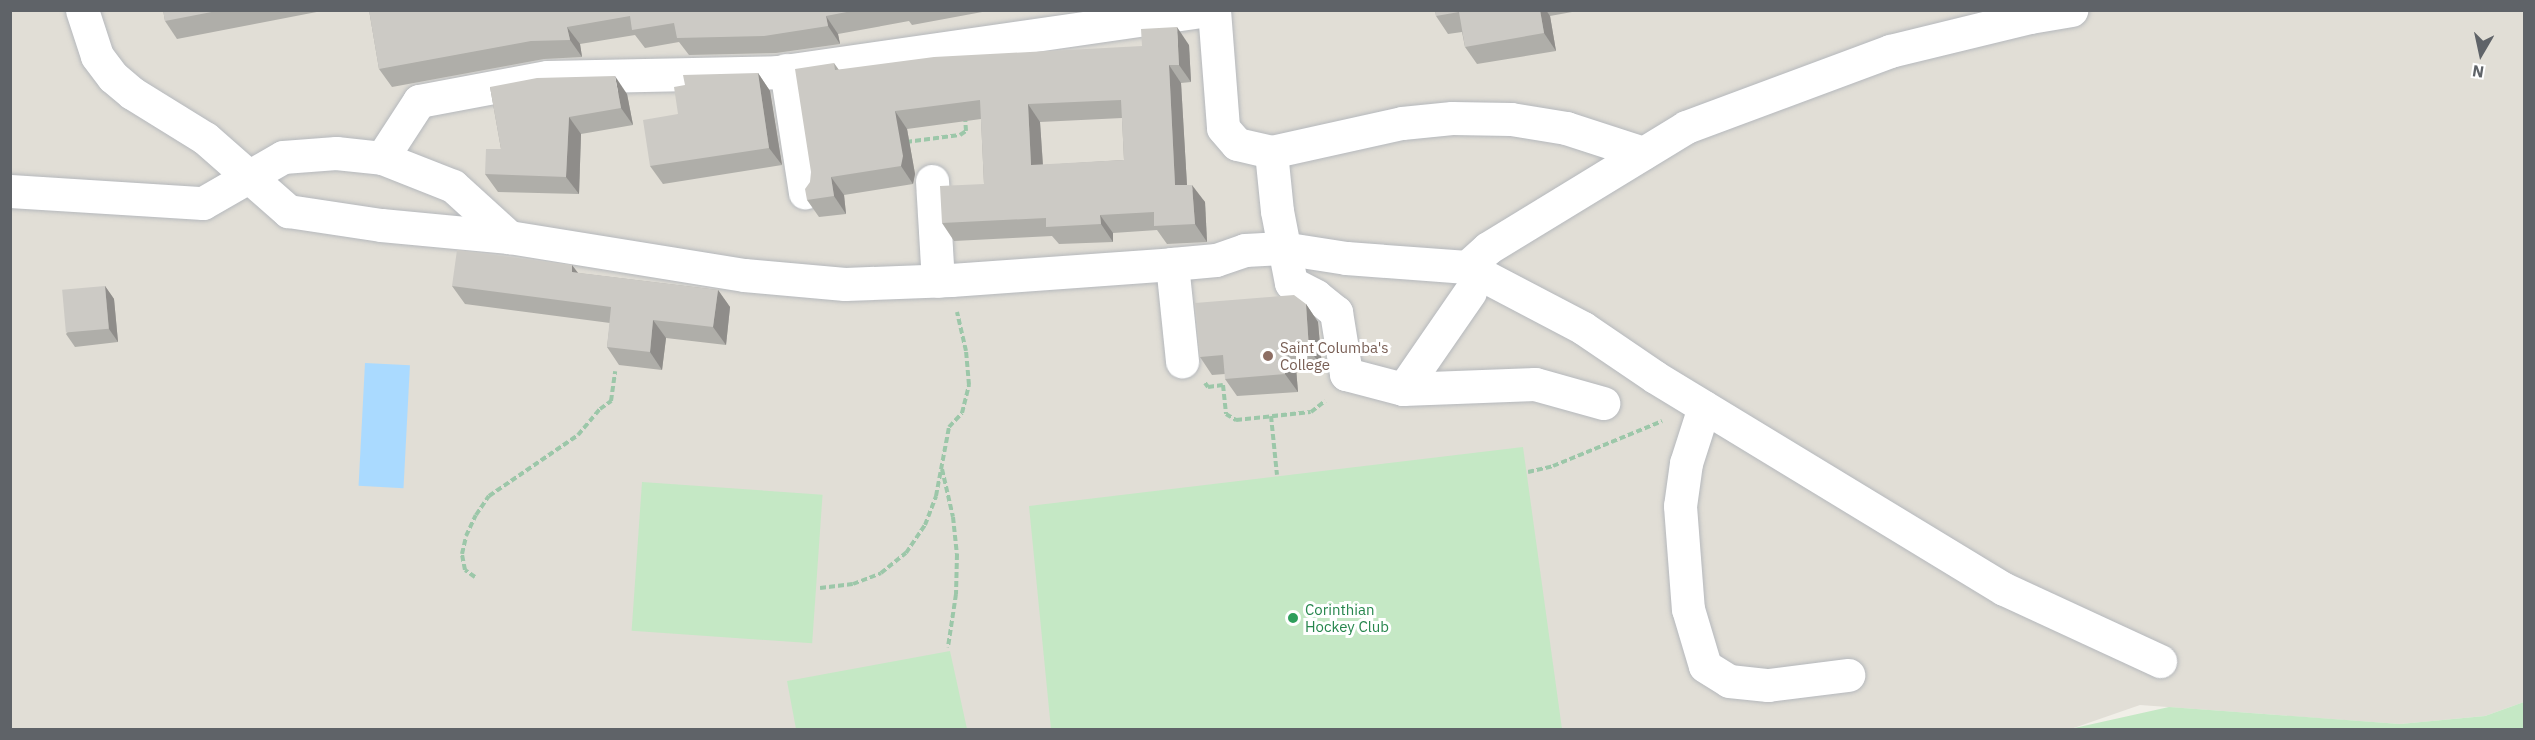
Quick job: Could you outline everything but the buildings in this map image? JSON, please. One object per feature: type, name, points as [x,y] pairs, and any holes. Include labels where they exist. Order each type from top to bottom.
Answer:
[{"type":"lane","points":[[82,10],[97,57],[113,77],[132,93],[205,138],[288,211],[392,227],[509,237],[744,275],[846,284],[945,281],[1172,264],[1216,260],[1245,250],[1282,248],[1468,279],[1583,328],[1655,377],[2004,589],[2160,662]]},
{"type":"lane","points":[[382,158],[418,100],[547,77],[786,70],[1208,10]]},
{"type":"lane","points":[[1215,10],[1223,128],[1237,144],[1271,152],[1402,123],[1452,118],[1511,119],[1566,128],[1643,153]]},
{"type":"lane","points":[[1403,389],[1488,248],[1686,127],[1890,51],[2030,17],[2072,10]]},
{"type":"lane","points":[[786,70],[804,193]]},
{"type":"lane","points":[[1271,152],[1282,248],[1291,284],[1316,296],[1336,312],[1346,374],[1403,389],[1535,384],[1603,403]]},
{"type":"lane","points":[[10,191],[203,203],[284,157],[336,153],[382,158],[453,186],[509,237]]},
{"type":"lane","points":[[932,181],[945,281]]},
{"type":"lane","points":[[1172,264],[1182,362]]},
{"type":"lane","points":[[1704,407],[1686,463],[1680,506],[1688,609],[1705,666],[1729,681],[1768,685],[1848,675]]},
{"type":"path","points":[[904,142],[960,135],[966,131],[964,112]]},
{"type":"path","points":[[820,588],[853,584],[881,573],[906,554],[929,516],[936,496],[949,427],[962,413],[969,385],[966,351],[945,281]]},
{"type":"path","points":[[1182,362],[1208,387],[1223,385],[1226,414],[1236,420],[1318,410],[1346,374]]},
{"type":"path","points":[[475,577],[465,570],[462,554],[466,536],[489,496],[578,435],[600,409],[611,401],[615,371]]},
{"type":"path","points":[[1528,472],[1553,466],[1704,407]]},
{"type":"path","points":[[1271,416],[1277,475]]},
{"type":"path","points":[[941,465],[953,517],[957,554],[956,594],[948,647]]},
{"type":"shaded area","name":"Saint Columba's College","points":[[10,11],[2524,11],[2524,702],[2485,716],[2400,724],[2140,705],[2068,730],[11,729]]},
{"type":"green space","name":"Corinthian Hockey Club","points":[[1523,447],[1562,729],[1051,729],[1029,506]]},
{"type":"green space","points":[[642,482],[823,495],[812,643],[632,631]]},
{"type":"green space","points":[[950,651],[967,729],[796,729],[787,681]]},
{"type":"green space","points":[[2524,702],[2524,729],[2070,729],[2169,707],[2400,724],[2485,716]]},
{"type":"water","points":[[365,363],[410,365],[404,488],[359,486]]},
{"type":"place","name":"Saint Columba's College","points":[[1268,356]]},
{"type":"place","name":"Corinthian Hockey Club","points":[[1293,618]]}]
